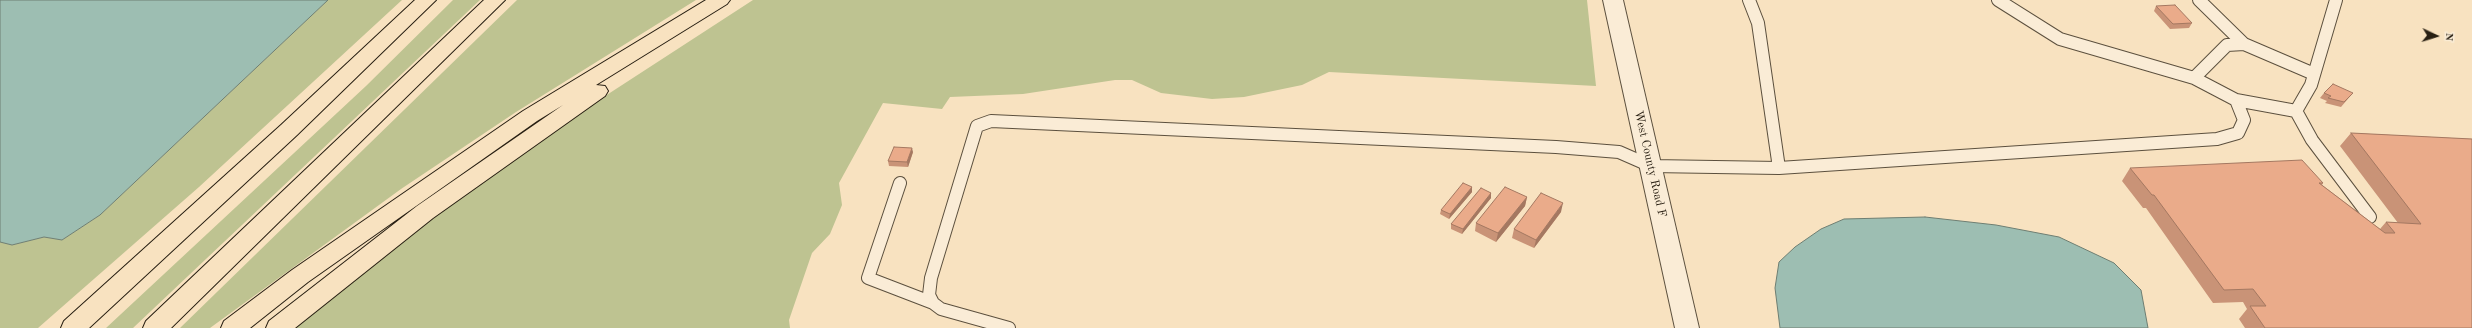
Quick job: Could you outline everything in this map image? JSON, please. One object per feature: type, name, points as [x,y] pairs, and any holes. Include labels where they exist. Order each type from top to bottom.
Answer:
[{"type":"highway","points":[[73,328],[289,130],[426,0]]},
{"type":"highway","points":[[155,328],[495,0]]},
{"type":"highway","points":[[233,328],[300,276],[530,116],[720,0]]},
{"type":"highway","points":[[278,328],[425,212],[677,37],[720,0]]},
{"type":"street","name":"West County Road F","points":[[1613,0],[1687,328]]},
{"type":"lane","points":[[1749,0],[1758,23],[1779,168]]},
{"type":"lane","points":[[1998,0],[2060,39],[2194,78],[2236,100],[2296,112],[2312,140],[2370,217]]},
{"type":"lane","points":[[2199,0],[2244,44],[2314,74]]},
{"type":"lane","points":[[2296,112],[2311,85],[2336,0]]},
{"type":"lane","points":[[2194,78],[2227,45],[2244,44]]},
{"type":"lane","points":[[933,303],[929,295],[932,278],[978,126],[984,122],[1115,126],[1556,147],[1618,152],[1651,166],[1779,168],[2217,139],[2238,133],[2244,120],[2236,100]]},
{"type":"lane","points":[[900,183],[868,278],[872,281],[933,303],[951,313],[1009,328]]},
{"type":"green space","points":[[328,0],[402,0],[199,187],[38,328],[0,328],[0,242],[12,245],[44,237],[62,240],[100,215]]},
{"type":"green space","points":[[453,0],[480,0],[133,328],[106,328],[366,86]]},
{"type":"green space","points":[[517,0],[696,0],[516,112],[401,189],[210,328],[180,328]]},
{"type":"green space","points":[[753,0],[1587,0],[1596,86],[1329,72],[1302,85],[1244,97],[1212,99],[1161,93],[1132,80],[1115,80],[1023,94],[950,97],[942,109],[883,103],[839,183],[842,205],[830,234],[812,253],[789,320],[790,328],[287,328],[594,98],[599,100]]},
{"type":"water","points":[[0,0],[328,0],[100,215],[62,240],[44,237],[12,245],[0,242]]},
{"type":"water","points":[[1925,217],[1996,225],[2059,237],[2114,263],[2141,290],[2148,328],[1780,328],[1775,288],[1779,262],[1795,247],[1821,229],[1844,219]]},
{"type":"building","points":[[2175,5],[2192,23],[2173,24],[2156,6]]},
{"type":"building","points":[[2333,84],[2353,93],[2344,102],[2328,98],[2331,96],[2324,93]]},
{"type":"building","points":[[2351,133],[2472,139],[2472,328],[2265,328],[2250,306],[2266,306],[2253,289],[2224,290],[2154,195],[2152,195],[2130,168],[2302,160],[2323,183],[2319,183],[2385,233],[2395,233],[2386,222],[2421,224]]},
{"type":"building","points":[[894,147],[912,148],[907,162],[888,161]]},
{"type":"building","points":[[1463,183],[1472,187],[1450,214],[1441,210]]},
{"type":"building","points":[[1505,187],[1527,197],[1498,233],[1476,223]]},
{"type":"building","points":[[1481,188],[1491,193],[1463,229],[1451,224]]},
{"type":"building","points":[[1541,193],[1563,203],[1536,240],[1514,229]]}]
